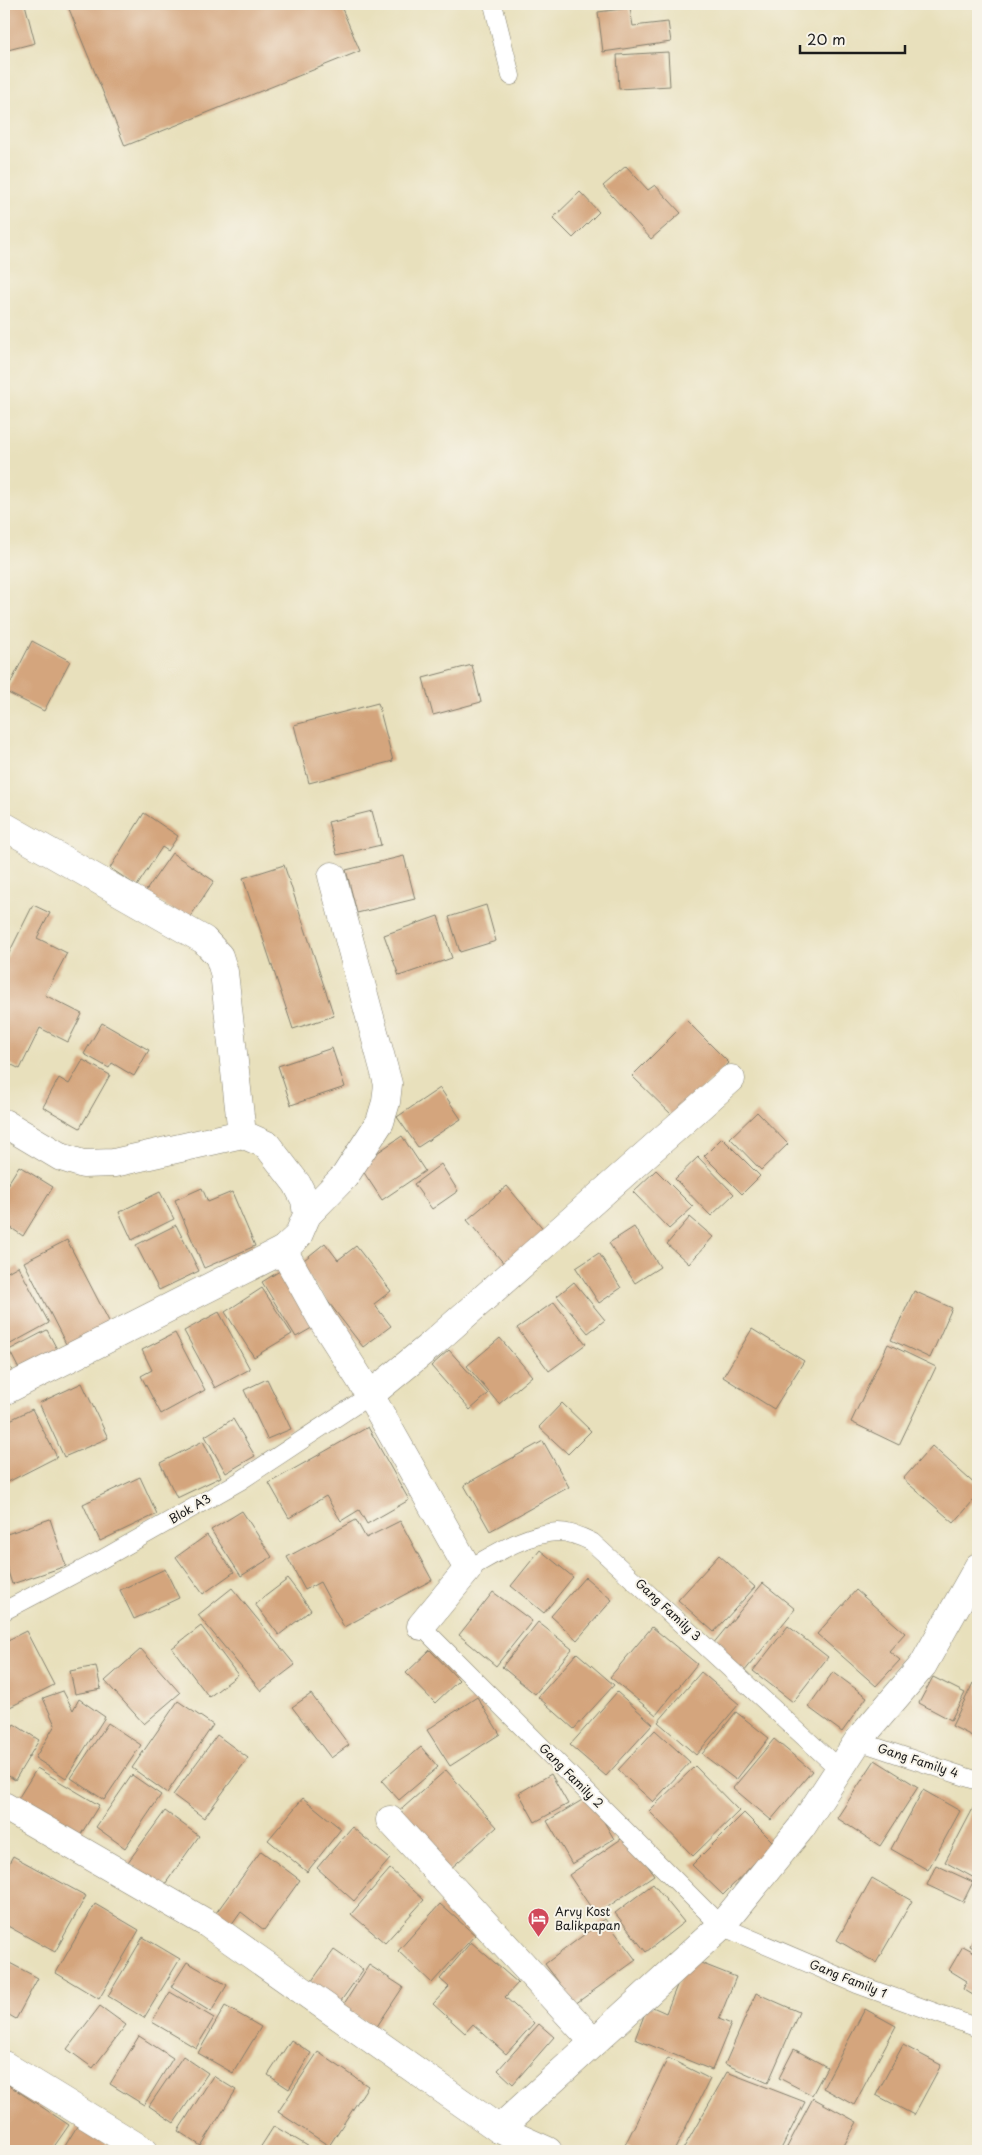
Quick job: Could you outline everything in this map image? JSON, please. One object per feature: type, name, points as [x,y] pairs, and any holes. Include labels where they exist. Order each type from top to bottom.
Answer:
[{"type":"street","points":[[4,826],[204,940],[219,956],[224,972],[242,1134]]},
{"type":"street","points":[[4,1391],[283,1250],[298,1236],[307,1215],[345,1176],[380,1122],[386,1102],[388,1084],[332,876]]},
{"type":"street","points":[[370,1395],[431,1345],[731,1079]]},
{"type":"street","points":[[4,1122],[61,1158],[83,1164],[114,1163],[242,1134],[266,1145],[297,1184],[305,1200],[307,1215]]},
{"type":"street","points":[[283,1250],[321,1318],[370,1395],[468,1569],[421,1626]]},
{"type":"street","points":[[499,2129],[720,1926],[801,1828],[858,1741],[923,1666],[978,1567]]},
{"type":"street","points":[[4,1806],[208,1924],[499,2129],[548,2151]]},
{"type":"street","points":[[390,1820],[594,2042]]},
{"type":"street","points":[[4,2064],[144,2151]]},
{"type":"lane","points":[[493,4],[511,76]]},
{"type":"lane","name":"Blok A3","points":[[4,1611],[97,1562],[240,1480],[370,1395]]},
{"type":"lane","name":"Gang Family 3","points":[[468,1569],[518,1541],[558,1532],[575,1535],[592,1542],[840,1770]]},
{"type":"lane","name":"Gang Family 2","points":[[421,1626],[720,1926]]},
{"type":"lane","name":"Gang Family 4","points":[[858,1741],[978,1780]]},
{"type":"lane","name":"Gang Family 1","points":[[720,1926],[857,1984],[978,2028]]},
{"type":"building","points":[[4,4],[25,4],[35,43],[4,51]]},
{"type":"building","points":[[67,4],[340,4],[360,51],[125,146]]},
{"type":"building","points":[[630,8],[633,26],[668,22],[671,42],[603,52],[598,12]]},
{"type":"building","points":[[668,52],[670,86],[619,89],[617,55]]},
{"type":"building","points":[[626,166],[648,190],[655,185],[681,213],[651,239],[603,186]]},
{"type":"building","points":[[580,192],[599,212],[573,238],[553,218]]},
{"type":"building","points":[[32,641],[70,661],[44,711],[6,692]]},
{"type":"building","points":[[472,665],[481,702],[433,715],[423,678]]},
{"type":"building","points":[[378,703],[393,761],[309,783],[294,725]]},
{"type":"building","points":[[372,811],[381,845],[337,855],[328,822]]},
{"type":"building","points":[[144,813],[178,836],[168,851],[162,847],[137,886],[110,868]]},
{"type":"building","points":[[172,853],[214,881],[188,920],[145,892]]},
{"type":"building","points":[[404,856],[415,899],[357,913],[346,870]]},
{"type":"building","points":[[284,865],[334,1016],[293,1029],[243,878]]},
{"type":"building","points":[[33,905],[50,913],[37,938],[67,953],[45,995],[82,1014],[68,1042],[40,1028],[20,1069],[4,1061],[4,963]]},
{"type":"building","points":[[486,905],[496,941],[460,952],[449,917]]},
{"type":"building","points":[[438,916],[452,958],[399,976],[384,935]]},
{"type":"building","points":[[687,1021],[729,1063],[674,1117],[632,1076]]},
{"type":"building","points":[[102,1023],[149,1050],[134,1076],[112,1063],[109,1068],[84,1054]]},
{"type":"building","points":[[332,1048],[345,1087],[291,1105],[278,1066]]},
{"type":"building","points":[[83,1060],[110,1075],[80,1128],[43,1107],[59,1078],[69,1084]]},
{"type":"building","points":[[440,1088],[461,1119],[418,1147],[397,1117]]},
{"type":"building","points":[[757,1112],[788,1144],[761,1170],[730,1138]]},
{"type":"building","points":[[402,1136],[425,1171],[382,1200],[359,1165]]},
{"type":"building","points":[[722,1138],[760,1176],[742,1194],[704,1156]]},
{"type":"building","points":[[698,1157],[734,1194],[711,1216],[675,1179]]},
{"type":"building","points":[[441,1164],[458,1191],[432,1209],[414,1184]]},
{"type":"building","points":[[19,1166],[53,1187],[23,1236],[4,1223],[4,1190]]},
{"type":"building","points":[[656,1170],[693,1207],[669,1229],[633,1192]]},
{"type":"building","points":[[507,1186],[546,1232],[506,1266],[467,1220]]},
{"type":"building","points":[[202,1188],[208,1202],[232,1192],[255,1246],[204,1268],[175,1200]]},
{"type":"building","points":[[160,1192],[174,1219],[132,1240],[119,1212]]},
{"type":"building","points":[[690,1217],[713,1237],[689,1264],[667,1244]]},
{"type":"building","points":[[176,1225],[199,1271],[159,1290],[136,1245]]},
{"type":"building","points":[[634,1227],[660,1267],[635,1283],[609,1243]]},
{"type":"building","points":[[67,1240],[111,1325],[67,1346],[24,1262]]},
{"type":"building","points":[[325,1243],[338,1260],[356,1246],[391,1291],[374,1304],[391,1326],[363,1347],[299,1264]]},
{"type":"building","points":[[599,1253],[621,1288],[599,1303],[576,1268]]},
{"type":"building","points":[[18,1266],[49,1323],[5,1347],[4,1274]]},
{"type":"building","points":[[283,1269],[317,1325],[296,1337],[262,1282]]},
{"type":"building","points":[[574,1282],[605,1320],[588,1333],[557,1296]]},
{"type":"building","points":[[262,1288],[292,1334],[254,1357],[225,1312]]},
{"type":"building","points":[[914,1291],[952,1308],[930,1358],[891,1340]]},
{"type":"building","points":[[554,1302],[586,1344],[549,1371],[517,1328]]},
{"type":"building","points":[[219,1312],[250,1369],[215,1388],[184,1331]]},
{"type":"building","points":[[752,1329],[804,1361],[774,1409],[723,1377]]},
{"type":"building","points":[[47,1330],[59,1353],[21,1373],[9,1350]]},
{"type":"building","points":[[175,1333],[205,1390],[161,1414],[141,1376],[152,1370],[142,1350]]},
{"type":"building","points":[[500,1338],[532,1376],[499,1404],[467,1366]]},
{"type":"building","points":[[888,1344],[936,1367],[899,1445],[851,1422]]},
{"type":"building","points":[[449,1350],[488,1394],[470,1410],[431,1366]]},
{"type":"building","points":[[4,1355],[15,1376],[4,1382]]},
{"type":"building","points":[[267,1379],[291,1429],[267,1439],[244,1390]]},
{"type":"building","points":[[82,1383],[108,1438],[64,1457],[39,1403]]},
{"type":"building","points":[[562,1403],[591,1431],[568,1454],[539,1427]]},
{"type":"building","points":[[32,1409],[57,1457],[6,1483],[4,1478],[4,1423]]},
{"type":"building","points":[[233,1419],[255,1456],[226,1473],[205,1436]]},
{"type":"building","points":[[368,1427],[409,1500],[367,1524],[359,1510],[341,1521],[326,1496],[289,1518],[269,1483]]},
{"type":"building","points":[[203,1441],[221,1477],[177,1498],[160,1463]]},
{"type":"building","points":[[543,1441],[569,1487],[490,1531],[464,1485]]},
{"type":"building","points":[[932,1446],[978,1487],[978,1495],[954,1523],[903,1479]]},
{"type":"building","points":[[140,1477],[157,1514],[100,1541],[83,1504]]},
{"type":"building","points":[[242,1511],[272,1557],[241,1576],[211,1530]]},
{"type":"building","points":[[50,1519],[66,1566],[12,1584],[4,1559],[4,1535]]},
{"type":"building","points":[[356,1520],[366,1538],[400,1521],[432,1580],[344,1627],[320,1582],[305,1590],[287,1557]]},
{"type":"building","points":[[207,1535],[234,1572],[203,1594],[176,1557]]},
{"type":"building","points":[[540,1550],[573,1577],[544,1613],[511,1586]]},
{"type":"building","points":[[719,1555],[755,1587],[714,1632],[678,1600]]},
{"type":"building","points":[[165,1569],[179,1598],[134,1619],[120,1590]]},
{"type":"building","points":[[585,1577],[612,1600],[577,1640],[551,1616]]},
{"type":"building","points":[[288,1579],[311,1610],[279,1635],[255,1604]]},
{"type":"building","points":[[763,1583],[795,1609],[744,1672],[712,1645]]},
{"type":"building","points":[[232,1588],[295,1665],[261,1691],[198,1615]]},
{"type":"building","points":[[856,1590],[905,1633],[889,1651],[900,1660],[876,1686],[817,1634]]},
{"type":"building","points":[[493,1592],[532,1621],[496,1666],[459,1635]]},
{"type":"building","points":[[538,1622],[572,1649],[535,1694],[502,1667]]},
{"type":"building","points":[[201,1626],[238,1675],[209,1697],[172,1648]]},
{"type":"building","points":[[788,1626],[828,1657],[793,1702],[753,1671]]},
{"type":"building","points":[[652,1627],[697,1664],[656,1715],[610,1677]]},
{"type":"building","points":[[26,1631],[54,1685],[6,1709],[4,1705],[4,1642]]},
{"type":"building","points":[[141,1649],[180,1693],[144,1724],[105,1681]]},
{"type":"building","points":[[430,1650],[459,1680],[435,1703],[406,1673]]},
{"type":"building","points":[[577,1653],[614,1685],[574,1729],[538,1697]]},
{"type":"building","points":[[96,1666],[101,1689],[75,1694],[70,1671]]},
{"type":"building","points":[[701,1672],[739,1704],[696,1755],[658,1722]]},
{"type":"building","points":[[833,1672],[867,1697],[842,1732],[808,1707]]},
{"type":"building","points":[[933,1677],[965,1693],[951,1720],[919,1703]]},
{"type":"building","points":[[973,1683],[978,1685],[978,1739],[952,1726]]},
{"type":"building","points":[[63,1691],[73,1710],[79,1699],[105,1717],[66,1778],[35,1758],[55,1725],[43,1698]]},
{"type":"building","points":[[617,1692],[653,1724],[606,1776],[570,1745]]},
{"type":"building","points":[[311,1694],[349,1745],[331,1758],[292,1707]]},
{"type":"building","points":[[477,1697],[500,1734],[450,1766],[427,1730]]},
{"type":"building","points":[[178,1701],[213,1725],[167,1793],[132,1768]]},
{"type":"building","points":[[736,1712],[769,1738],[736,1780],[702,1754]]},
{"type":"building","points":[[108,1723],[141,1745],[104,1800],[71,1778]]},
{"type":"building","points":[[14,1724],[39,1740],[15,1780],[4,1773],[4,1740]]},
{"type":"building","points":[[655,1730],[690,1762],[653,1802],[618,1770]]},
{"type":"building","points":[[217,1735],[248,1758],[204,1818],[173,1795]]},
{"type":"building","points":[[774,1739],[812,1771],[771,1820],[733,1788]]},
{"type":"building","points":[[421,1747],[438,1767],[399,1800],[382,1781]]},
{"type":"building","points":[[875,1760],[918,1787],[880,1846],[837,1818]]},
{"type":"building","points":[[695,1766],[739,1811],[693,1856],[649,1811]]},
{"type":"building","points":[[37,1768],[99,1805],[78,1839],[16,1802]]},
{"type":"building","points":[[446,1770],[497,1827],[448,1871],[396,1814]]},
{"type":"building","points":[[551,1774],[568,1804],[535,1822],[519,1793]]},
{"type":"building","points":[[132,1775],[161,1795],[125,1848],[96,1827]]},
{"type":"building","points":[[923,1790],[960,1811],[928,1870],[891,1849]]},
{"type":"building","points":[[589,1796],[614,1839],[572,1864],[547,1821]]},
{"type":"building","points":[[303,1798],[341,1829],[307,1872],[268,1840]]},
{"type":"building","points":[[978,1799],[978,1880],[945,1862]]},
{"type":"building","points":[[165,1811],[199,1836],[163,1887],[128,1862]]},
{"type":"building","points":[[744,1813],[774,1843],[723,1895],[692,1865]]},
{"type":"building","points":[[352,1827],[390,1859],[354,1901],[317,1868]]},
{"type":"building","points":[[627,1835],[654,1875],[596,1915],[569,1875]]},
{"type":"building","points":[[261,1851],[300,1880],[264,1930],[241,1912],[229,1929],[213,1917]]},
{"type":"building","points":[[13,1856],[86,1896],[55,1952],[4,1924],[4,1872]]},
{"type":"building","points":[[936,1865],[973,1882],[963,1902],[927,1885]]},
{"type":"building","points":[[390,1869],[424,1900],[385,1943],[351,1914]]},
{"type":"building","points":[[872,1878],[912,1901],[876,1963],[837,1940]]},
{"type":"building","points":[[653,1884],[684,1922],[646,1952],[615,1913]]},
{"type":"building","points":[[95,1904],[139,1930],[99,1999],[56,1973]]},
{"type":"building","points":[[440,1904],[475,1935],[432,1983],[398,1951]]},
{"type":"building","points":[[605,1919],[636,1960],[575,2004],[545,1964]]},
{"type":"building","points":[[978,1930],[978,1951],[970,1946]]},
{"type":"building","points":[[143,1937],[180,1959],[144,2018],[108,1996]]},
{"type":"building","points":[[471,1942],[518,1983],[505,1997],[534,2023],[506,2054],[473,2024],[465,2033],[433,2004],[449,1987],[440,1979]]},
{"type":"building","points":[[963,1946],[978,1954],[978,1998],[963,1989],[967,1981],[949,1970]]},
{"type":"building","points":[[334,1950],[363,1970],[338,2005],[309,1985]]},
{"type":"building","points":[[688,1958],[736,1977],[719,2019],[731,2024],[712,2070],[635,2039],[648,2005],[666,2013]]},
{"type":"building","points":[[4,1960],[38,1978],[16,2019],[4,2012]]},
{"type":"building","points":[[187,1962],[227,1985],[211,2012],[171,1987]]},
{"type":"building","points":[[369,1965],[403,1987],[376,2028],[342,2007]]},
{"type":"building","points":[[170,1992],[214,2018],[196,2048],[152,2022]]},
{"type":"building","points":[[756,1993],[799,2012],[768,2083],[725,2064]]},
{"type":"building","points":[[100,2006],[126,2025],[93,2068],[67,2049]]},
{"type":"building","points":[[225,2006],[261,2027],[233,2073],[198,2053]]},
{"type":"building","points":[[865,2009],[896,2026],[854,2105],[823,2088]]},
{"type":"building","points":[[539,2024],[554,2037],[513,2084],[498,2070]]},
{"type":"building","points":[[139,2036],[173,2058],[144,2105],[110,2084]]},
{"type":"building","points":[[291,2040],[311,2053],[289,2089],[268,2075]]},
{"type":"building","points":[[903,2045],[941,2065],[914,2115],[876,2095]]},
{"type":"building","points":[[794,2049],[827,2067],[812,2095],[779,2078]]},
{"type":"building","points":[[318,2052],[368,2086],[329,2146],[278,2112]]},
{"type":"building","points":[[183,2056],[208,2073],[174,2123],[149,2106]]},
{"type":"building","points":[[668,2058],[710,2079],[674,2151],[638,2151],[625,2145]]},
{"type":"building","points":[[727,2072],[805,2102],[780,2151],[682,2151]]},
{"type":"building","points":[[213,2076],[236,2090],[201,2146],[178,2131]]},
{"type":"building","points":[[4,2082],[69,2125],[51,2151],[4,2151]]},
{"type":"building","points":[[813,2098],[857,2122],[841,2151],[785,2151]]},
{"type":"building","points":[[79,2123],[119,2151],[62,2151]]},
{"type":"building","points":[[274,2126],[316,2151],[258,2151]]},
{"type":"place","name":"Arvy Kost Balikpapan","points":[[539,1938]]}]
